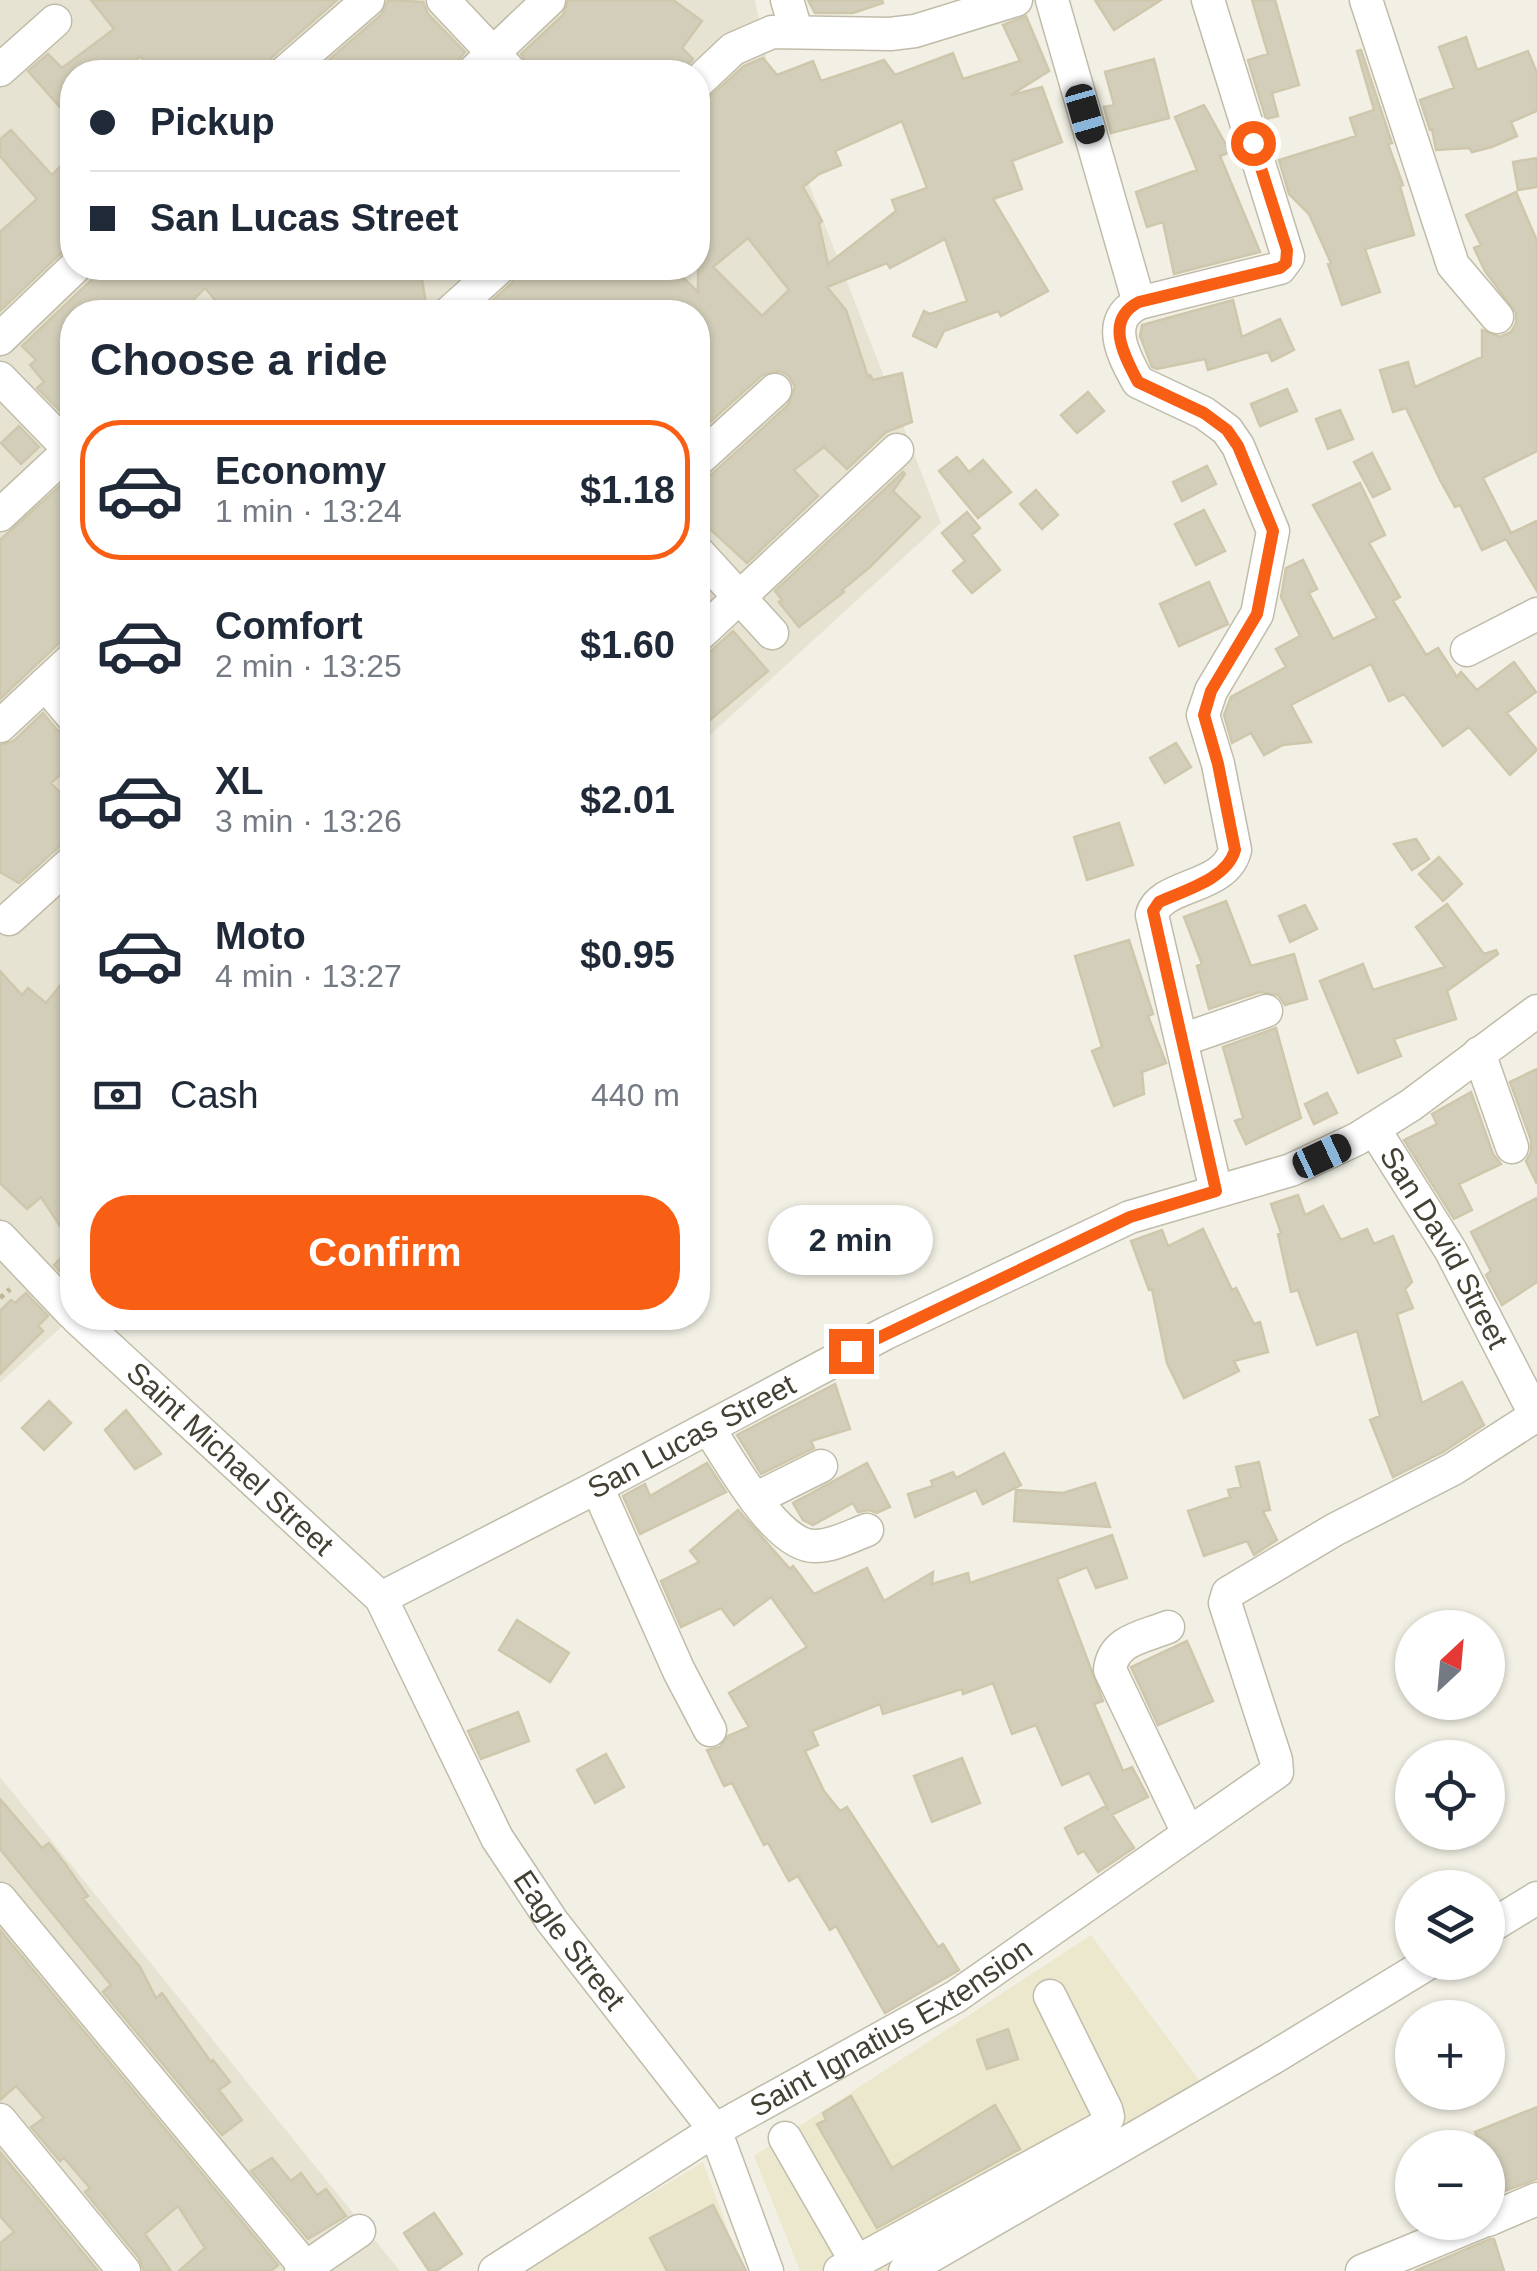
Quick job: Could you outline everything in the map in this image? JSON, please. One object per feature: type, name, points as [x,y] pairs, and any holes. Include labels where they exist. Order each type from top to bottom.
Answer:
[{"type":"street","points":[[299,60],[368,0]]},
{"type":"street","points":[[443,0],[488,60]]},
{"type":"street","points":[[497,60],[548,0]]},
{"type":"street","points":[[710,71],[733,49],[772,32],[792,15],[890,34],[916,31],[1016,0]]},
{"type":"street","points":[[1052,0],[1139,302]]},
{"type":"street","points":[[1208,0],[1288,256],[1280,268],[1139,302],[1119,322],[1118,334],[1135,377],[1144,388],[1190,406],[1227,430],[1246,463],[1273,538],[1257,614],[1205,703],[1204,715],[1235,850],[1233,857],[1223,870],[1159,902],[1153,911],[1216,1191]]},
{"type":"street","points":[[1366,0],[1453,265],[1497,317]]},
{"type":"street","points":[[0,70],[55,21]]},
{"type":"street","points":[[0,339],[61,280]]},
{"type":"street","points":[[472,300],[489,280]]},
{"type":"street","points":[[0,378],[60,438]]},
{"type":"street","points":[[710,449],[774,390]]},
{"type":"street","points":[[710,624],[897,450]]},
{"type":"street","points":[[0,515],[60,461]]},
{"type":"street","points":[[710,565],[772,633]]},
{"type":"street","points":[[1467,650],[1537,614]]},
{"type":"street","points":[[0,726],[60,670]]},
{"type":"street","points":[[45,684],[60,702]]},
{"type":"street","points":[[9,920],[60,873]]},
{"type":"street","points":[[1182,1040],[1266,1011]]},
{"type":"street","name":"San Lucas Street","points":[[381,1598],[886,1333],[1130,1217],[1291,1170],[1374,1129],[1537,1011]]},
{"type":"street","points":[[1480,1054],[1512,1146]]},
{"type":"street","name":"San David Street","points":[[1374,1129],[1451,1251],[1536,1417]]},
{"type":"street","name":"Saint Michael Street","points":[[0,1237],[60,1300]]},
{"type":"street","name":"Saint Michael Street","points":[[90,1330],[381,1598]]},
{"type":"street","name":"Saint Ignatius Extension","points":[[495,2271],[715,2130],[955,1997],[1277,1772],[1225,1603],[1228,1593],[1334,1530],[1454,1469],[1536,1417]]},
{"type":"street","points":[[709,1429],[755,1499],[798,1542],[813,1547],[867,1530]]},
{"type":"street","points":[[755,1499],[821,1466]]},
{"type":"street","points":[[597,1488],[679,1671],[710,1730]]},
{"type":"street","name":"Eagle Street","points":[[381,1598],[497,1838],[552,1921],[715,2130],[767,2271]]},
{"type":"street","points":[[1168,1628],[1118,1647],[1110,1670],[1188,1833]]},
{"type":"street","points":[[1505,1918],[1537,1898]]},
{"type":"street","points":[[0,1899],[304,2269],[359,2231]]},
{"type":"street","points":[[905,2271],[1401,1980]]},
{"type":"street","points":[[785,2138],[848,2267],[1102,2128],[1108,2117],[1106,2110],[1050,1996]]},
{"type":"street","points":[[0,2120],[124,2271]]},
{"type":"street","points":[[1505,2213],[1537,2200]]},
{"type":"street","points":[[1362,2271],[1437,2240]]},
{"type":"shaded area","points":[[0,0],[755,0],[773,92],[941,523],[710,735],[710,300],[60,300],[60,1328],[0,1383]]},
{"type":"shaded area","points":[[0,1777],[400,2271],[0,2271]]},
{"type":"shaded area","points":[[1091,1935],[1214,2100],[918,2271],[800,2271],[754,2156]]},
{"type":"shaded area","points":[[703,2162],[743,2271],[523,2271]]},
{"type":"building","points":[[91,0],[337,0],[271,60],[144,60],[141,56],[136,60],[73,60],[114,29]]},
{"type":"building","points":[[388,0],[423,2],[428,14],[465,52],[458,60],[329,60],[381,15]]},
{"type":"building","points":[[568,0],[673,0],[702,21],[682,48],[692,60],[525,60],[521,54],[563,15]]},
{"type":"building","points":[[808,0],[883,3],[853,13],[815,13]]},
{"type":"building","points":[[1095,0],[1161,0],[1114,30]]},
{"type":"building","points":[[1252,0],[1275,0],[1299,85],[1272,93],[1278,116],[1266,119],[1248,60],[1268,54]]},
{"type":"building","points":[[1026,16],[1049,71],[1011,95],[1042,87],[1062,142],[1012,161],[1022,189],[993,199],[1048,291],[1001,316],[998,311],[944,331],[936,347],[913,336],[924,311],[930,314],[967,301],[945,239],[890,268],[887,263],[827,287],[846,310],[868,377],[873,380],[902,373],[912,422],[886,432],[847,469],[824,447],[794,470],[818,496],[747,563],[710,529],[710,475],[788,405],[795,387],[789,376],[780,371],[762,375],[710,422],[710,300],[493,300],[514,280],[686,280],[698,292],[698,280],[710,280],[710,96],[744,66],[763,58],[777,75],[813,61],[821,81],[884,60],[895,75],[953,53],[963,79],[1020,61],[1003,25]],"holes":[[[902,121],[927,188],[892,200],[896,211],[828,264],[819,224],[822,221],[803,187],[819,174],[841,165],[835,151]],[[748,238],[789,290],[762,316],[713,267]]]},
{"type":"building","points":[[1466,37],[1477,70],[1528,51],[1537,73],[1537,111],[1511,122],[1517,136],[1492,147],[1472,152],[1469,148],[1436,150],[1420,100],[1454,88],[1439,47]]},
{"type":"building","points":[[1361,50],[1392,143],[1388,144],[1403,185],[1400,186],[1414,235],[1365,249],[1380,292],[1342,305],[1328,264],[1331,263],[1309,214],[1289,194],[1279,160],[1356,136],[1350,118],[1374,110],[1357,51]]},
{"type":"building","points":[[48,54],[60,66],[60,107],[28,71]]},
{"type":"building","points":[[1154,59],[1169,118],[1111,133],[1104,107],[1114,105],[1105,72]]},
{"type":"building","points":[[1204,105],[1230,152],[1220,156],[1260,252],[1174,274],[1163,222],[1147,227],[1136,192],[1197,170],[1175,117]]},
{"type":"building","points":[[11,130],[52,175],[60,167],[60,254],[0,311],[0,232],[37,199],[0,156],[0,139]]},
{"type":"building","points":[[1537,158],[1537,187],[1518,190],[1513,162]]},
{"type":"building","points":[[1516,192],[1537,241],[1537,451],[1483,478],[1511,533],[1537,521],[1537,591],[1506,539],[1482,550],[1460,505],[1455,507],[1440,480],[1406,408],[1393,412],[1380,370],[1408,362],[1415,387],[1482,357],[1482,330],[1500,337],[1511,332],[1516,313],[1485,271],[1474,248],[1481,245],[1466,215]]},
{"type":"building","points":[[91,280],[422,280],[425,300],[215,300],[205,288],[193,300],[70,300]]},
{"type":"building","points":[[1233,300],[1242,337],[1280,319],[1294,350],[1272,361],[1268,352],[1208,370],[1205,359],[1152,367],[1140,336],[1142,325]]},
{"type":"building","points":[[60,310],[60,411],[37,388],[44,382],[30,365],[36,360],[22,346]]},
{"type":"building","points":[[1287,389],[1297,411],[1260,426],[1251,404]]},
{"type":"building","points":[[1088,392],[1104,411],[1077,433],[1061,415]]},
{"type":"building","points":[[1340,410],[1353,439],[1328,449],[1316,419]]},
{"type":"building","points":[[19,426],[39,447],[21,464],[1,443]]},
{"type":"building","points":[[1372,453],[1390,489],[1373,497],[1354,462]]},
{"type":"building","points":[[957,457],[969,472],[983,460],[1011,492],[978,518],[939,471]]},
{"type":"building","points":[[1207,466],[1216,484],[1182,501],[1173,482]]},
{"type":"building","points":[[903,472],[893,491],[920,517],[844,592],[799,627],[775,591]]},
{"type":"building","points":[[1360,483],[1385,535],[1369,543],[1400,597],[1393,601],[1426,655],[1438,648],[1457,677],[1461,672],[1477,690],[1514,662],[1536,692],[1507,713],[1537,750],[1510,775],[1469,727],[1443,746],[1404,694],[1389,701],[1371,664],[1291,705],[1311,742],[1283,745],[1264,755],[1251,733],[1232,743],[1224,715],[1231,697],[1286,667],[1276,649],[1300,636],[1281,597],[1286,568],[1303,560],[1317,589],[1309,593],[1333,639],[1377,618],[1313,505]]},
{"type":"building","points":[[60,486],[60,643],[0,699],[0,540]]},
{"type":"building","points":[[1036,490],[1058,515],[1042,529],[1020,504]]},
{"type":"building","points":[[1204,510],[1225,551],[1196,565],[1175,524]]},
{"type":"building","points":[[967,512],[980,528],[972,535],[1000,570],[972,593],[953,571],[965,561],[942,533]]},
{"type":"building","points":[[1209,582],[1228,624],[1179,646],[1160,604]]},
{"type":"building","points":[[733,631],[768,671],[710,720],[710,651]]},
{"type":"building","points":[[43,713],[60,731],[60,775],[51,783],[60,792],[60,846],[19,883],[0,872],[0,745],[14,741]]},
{"type":"building","points":[[1176,743],[1191,767],[1165,783],[1150,758]]},
{"type":"building","points":[[1119,823],[1133,865],[1087,880],[1074,837]]},
{"type":"building","points":[[1416,839],[1429,859],[1412,870],[1394,844]]},
{"type":"building","points":[[1439,857],[1462,884],[1443,901],[1419,874]]},
{"type":"building","points":[[1226,901],[1251,966],[1294,954],[1307,999],[1285,1005],[1278,995],[1260,992],[1209,1009],[1197,966],[1202,964],[1184,917]]},
{"type":"building","points":[[1447,904],[1484,954],[1496,950],[1498,954],[1447,991],[1456,1019],[1394,1039],[1401,1056],[1358,1073],[1320,981],[1363,964],[1373,990],[1445,967],[1416,927]]},
{"type":"building","points":[[1305,905],[1317,929],[1290,942],[1279,916]]},
{"type":"building","points":[[1129,940],[1153,1014],[1148,1016],[1166,1063],[1142,1072],[1144,1094],[1114,1106],[1092,1051],[1102,1047],[1075,956]]},
{"type":"building","points":[[0,971],[22,995],[28,988],[46,1003],[60,986],[60,1226],[41,1197],[27,1209],[0,1183]]},
{"type":"building","points":[[1276,1028],[1301,1118],[1246,1144],[1235,1121],[1243,1118],[1223,1047]]},
{"type":"building","points":[[1537,1069],[1537,1184],[1526,1161],[1531,1140],[1510,1082]]},
{"type":"building","points":[[1471,1092],[1493,1154],[1501,1164],[1459,1184],[1472,1210],[1454,1219],[1404,1140],[1437,1124],[1432,1114]]},
{"type":"building","points":[[1327,1093],[1337,1113],[1314,1124],[1305,1104]]},
{"type":"building","points":[[1298,1195],[1305,1215],[1323,1206],[1341,1240],[1367,1229],[1374,1244],[1393,1236],[1412,1282],[1405,1289],[1413,1308],[1397,1314],[1422,1403],[1462,1382],[1484,1425],[1443,1452],[1393,1477],[1370,1420],[1380,1416],[1357,1331],[1317,1345],[1298,1290],[1291,1292],[1278,1234],[1281,1233],[1271,1204]]},
{"type":"building","points":[[1537,1198],[1537,1282],[1502,1305],[1486,1275],[1491,1271],[1471,1232]]},
{"type":"building","points":[[1203,1229],[1232,1290],[1236,1288],[1254,1324],[1260,1322],[1268,1352],[1234,1361],[1239,1371],[1184,1398],[1167,1363],[1152,1289],[1149,1290],[1131,1241],[1162,1230],[1168,1246]]},
{"type":"building","points":[[26,1293],[48,1316],[38,1326],[43,1331],[0,1374],[0,1311]]},
{"type":"building","points":[[835,1384],[850,1429],[811,1441],[814,1448],[761,1474],[737,1435]]},
{"type":"building","points":[[49,1401],[71,1423],[44,1450],[22,1428]]},
{"type":"building","points":[[126,1410],[161,1454],[135,1469],[105,1430]]},
{"type":"building","points":[[1004,1453],[1021,1485],[983,1504],[976,1490],[915,1517],[908,1494],[933,1486],[931,1481],[953,1472],[956,1478]]},
{"type":"building","points":[[1259,1462],[1270,1510],[1263,1511],[1277,1540],[1254,1555],[1247,1541],[1204,1556],[1188,1511],[1230,1497],[1228,1490],[1241,1487],[1236,1467]]},
{"type":"building","points":[[707,1463],[726,1492],[640,1534],[623,1496],[645,1484],[650,1496]]},
{"type":"building","points":[[867,1463],[890,1507],[877,1513],[858,1512],[853,1503],[813,1525],[803,1520],[793,1503]]},
{"type":"building","points":[[1095,1483],[1110,1527],[1014,1521],[1016,1490],[1063,1493]]},
{"type":"building","points":[[738,1510],[790,1569],[793,1566],[814,1594],[867,1568],[884,1601],[933,1572],[932,1584],[968,1573],[970,1583],[1112,1535],[1127,1578],[1096,1588],[1087,1567],[1057,1579],[1103,1701],[1094,1704],[1123,1771],[1132,1767],[1148,1797],[1112,1815],[1134,1848],[1098,1872],[1084,1851],[1078,1854],[1065,1828],[1106,1806],[1109,1811],[1089,1773],[1062,1785],[1036,1725],[1012,1734],[993,1683],[883,1714],[880,1704],[812,1731],[818,1745],[805,1751],[824,1791],[840,1811],[847,1807],[938,1947],[943,1944],[959,1970],[885,2013],[836,1926],[830,1930],[798,1876],[789,1881],[768,1843],[764,1845],[732,1783],[724,1786],[707,1750],[720,1747],[728,1736],[749,1727],[729,1693],[807,1647],[771,1597],[734,1625],[721,1608],[681,1627],[661,1581],[699,1562],[690,1551]]},
{"type":"building","points":[[517,1620],[569,1653],[550,1682],[499,1650]]},
{"type":"building","points":[[1187,1641],[1213,1701],[1158,1725],[1131,1667]]},
{"type":"building","points":[[518,1712],[529,1741],[481,1759],[468,1731]]},
{"type":"building","points":[[606,1754],[624,1787],[595,1803],[577,1770]]},
{"type":"building","points":[[962,1758],[980,1803],[932,1822],[914,1776]]},
{"type":"building","points":[[0,1799],[42,1848],[49,1843],[88,1896],[83,1899],[140,1967],[156,1998],[162,1993],[230,2082],[219,2090],[242,2120],[222,2135],[103,1992],[111,1985],[0,1849]]},
{"type":"building","points":[[0,1930],[278,2265],[271,2271],[179,2271],[205,2248],[178,2206],[145,2234],[171,2271],[144,2271],[139,2258],[85,2192],[90,2188],[31,2127],[44,2118],[16,2086],[0,2100]]},
{"type":"building","points":[[1008,2029],[1018,2059],[987,2069],[977,2040]]},
{"type":"building","points":[[851,2096],[892,2168],[995,2105],[1020,2149],[877,2228],[817,2124],[826,2120],[823,2113]]},
{"type":"building","points":[[1537,2107],[1537,2179],[1505,2191],[1505,2130],[1480,2130]]},
{"type":"building","points":[[0,2152],[98,2271],[0,2271],[0,2243],[14,2232],[0,2216]]},
{"type":"building","points":[[272,2158],[291,2181],[301,2173],[317,2195],[326,2189],[346,2216],[308,2239],[251,2171]]},
{"type":"building","points":[[713,2205],[746,2271],[667,2271],[650,2238]]},
{"type":"building","points":[[434,2213],[462,2254],[436,2271],[429,2271],[404,2233]]},
{"type":"building","points":[[1494,2240],[1504,2271],[1415,2271]]},
{"type":"route","points":[[851,1351],[1130,1217],[1216,1191],[1152,915],[1159,902],[1223,870],[1233,857],[1235,850],[1204,715],[1205,703],[1257,614],[1273,531],[1246,463],[1227,430],[1204,413],[1144,388],[1118,334],[1119,322],[1139,302],[1280,268],[1286,263],[1287,250],[1253,143]]}]
